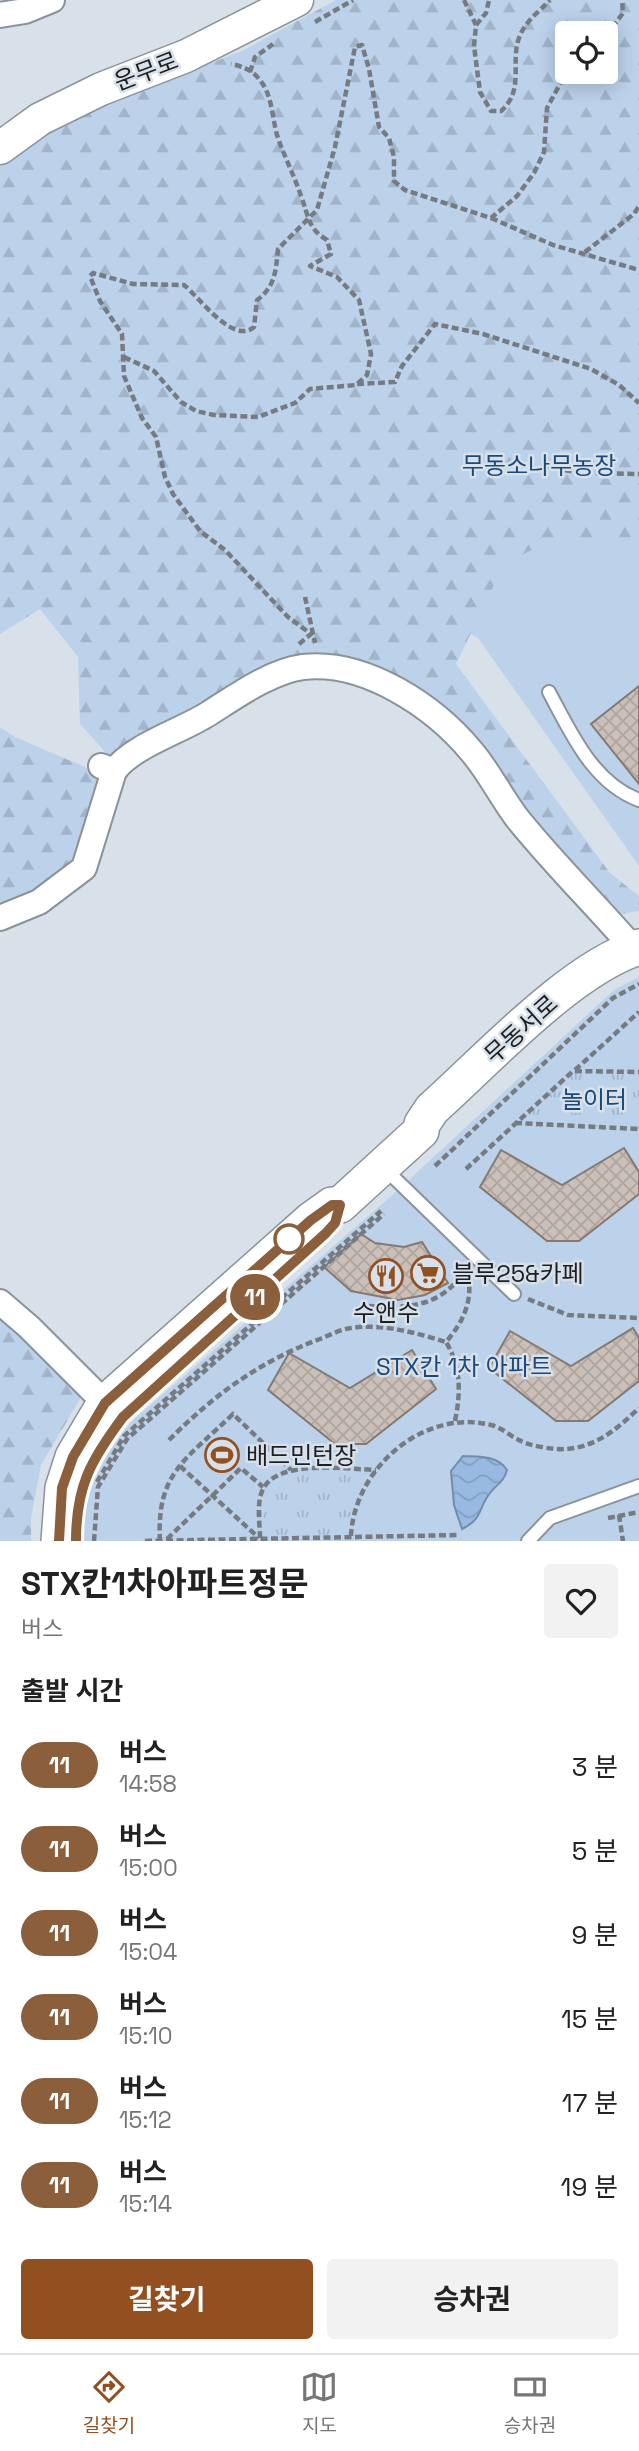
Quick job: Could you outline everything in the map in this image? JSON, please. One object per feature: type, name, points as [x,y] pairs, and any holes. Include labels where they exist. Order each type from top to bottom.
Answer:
[{"type":"main road","name":"무동서로","points":[[76,1541],[81,1485],[96,1453],[123,1417],[326,1233],[335,1223],[340,1205],[421,1131],[422,1124],[432,1109],[559,995],[601,963],[637,954]]},
{"type":"main road","name":"무동서로","points":[[59,1541],[62,1488],[73,1457],[105,1403],[311,1220],[332,1205],[340,1205]]},
{"type":"street","points":[[0,15],[25,11],[52,0]]},
{"type":"street","name":"운무로","points":[[0,148],[40,119],[101,89],[186,55],[297,0]]},
{"type":"street","points":[[0,918],[39,902],[84,868],[108,769],[277,676],[301,667],[349,669],[416,703],[454,732],[474,754],[517,818],[637,954]]},
{"type":"street","points":[[0,1302],[105,1403]]},
{"type":"lane","points":[[550,692],[590,762],[621,794],[639,800]]},
{"type":"lane","points":[[382,1166],[514,1294]]},
{"type":"lane","points":[[528,1541],[550,1518],[639,1486]]},
{"type":"path","points":[[464,0],[475,25],[474,46],[481,92],[491,111],[501,111],[508,105],[516,83],[519,38],[527,21],[550,0]]},
{"type":"path","points":[[475,25],[486,13],[489,0]]},
{"type":"path","points":[[616,21],[622,13],[622,0]]},
{"type":"path","points":[[312,634],[288,617],[267,591],[250,578],[225,550],[200,531],[186,513],[165,477],[156,437],[128,390],[124,376],[122,334],[100,301],[90,276],[93,274],[133,284],[184,285],[229,327],[241,333],[254,327],[257,300],[268,292],[276,276],[278,249],[317,210],[335,147],[355,47],[362,45],[379,127],[389,138],[394,157],[394,181],[405,190],[491,218],[553,245],[585,252],[639,270]]},
{"type":"path","points":[[186,55],[243,66],[261,80],[270,100],[277,135],[303,200],[306,219],[314,232],[327,240],[331,254],[310,266],[337,277],[359,300],[371,354],[367,375],[356,384]]},
{"type":"path","points":[[491,218],[517,196],[534,173],[544,152],[547,108],[560,84]]},
{"type":"path","points":[[585,252],[634,214],[639,206]]},
{"type":"path","points":[[124,357],[154,371],[181,402],[196,411],[214,415],[258,417],[295,403],[310,389],[395,382],[402,366],[435,324],[483,334],[591,369],[618,385],[639,403]]},
{"type":"path","points":[[544,466],[580,473],[639,474]]},
{"type":"path","points":[[305,597],[314,641],[349,669]]},
{"type":"path","points":[[435,1166],[613,998],[639,984]]},
{"type":"path","points":[[466,1169],[639,1012]]},
{"type":"path","points":[[573,1071],[639,1072]]},
{"type":"path","points":[[515,1123],[639,1129]]},
{"type":"path","points":[[91,1541],[94,1487],[124,1436],[382,1213]]},
{"type":"path","points":[[446,1342],[459,1326],[468,1307],[470,1285],[467,1267],[456,1239]]},
{"type":"path","points":[[369,1306],[400,1308],[429,1302],[454,1288],[467,1267]]},
{"type":"path","points":[[514,1294],[568,1315],[639,1318]]},
{"type":"path","points":[[169,1440],[204,1406],[245,1374],[287,1351],[351,1328],[412,1331],[446,1342],[456,1358],[459,1379],[455,1421]]},
{"type":"path","points":[[351,1536],[352,1512],[376,1470],[414,1433],[455,1421],[493,1425],[522,1443],[566,1449],[606,1438],[639,1408]]},
{"type":"path","points":[[160,1541],[158,1510],[166,1484],[180,1466],[233,1414],[291,1470]]},
{"type":"path","points":[[180,1466],[260,1538]]},
{"type":"path","points":[[166,1540],[241,1468],[263,1488]]},
{"type":"path","points":[[260,1538],[259,1503],[263,1488],[285,1471],[376,1470]]},
{"type":"path","points":[[619,1515],[623,1541]]},
{"type":"path","points":[[145,1541],[458,1535]]},
{"type":"green space","name":"무동소나무농장","points":[[336,0],[639,0],[639,542],[549,541],[504,564],[456,664],[610,873],[639,896],[639,911],[610,916],[419,702],[320,664],[115,763],[80,724],[78,657],[40,609],[0,634],[0,166],[45,127],[242,51]]},
{"type":"green space","points":[[639,409],[639,866],[478,638],[445,619]]},
{"type":"green space","points":[[0,727],[15,737],[108,777],[80,867],[0,913]]},
{"type":"green space","name":"STX칸 1차 아파트","points":[[639,977],[639,1541],[83,1541],[86,1507],[96,1476],[132,1421],[397,1191],[614,990]]},
{"type":"green space","name":"놀이터","points":[[573,1071],[639,1072],[639,1129],[515,1123]]},
{"type":"green space","points":[[0,1317],[83,1394],[41,1465],[31,1518],[31,1541],[0,1541]]},
{"type":"green space","points":[[316,1468],[376,1470],[352,1512],[351,1536],[260,1538],[260,1506],[267,1485],[283,1473]]},
{"type":"water","points":[[463,1456],[493,1459],[507,1470],[486,1498],[474,1521],[462,1529],[454,1505],[451,1471]]},
{"type":"building","points":[[639,686],[639,784],[591,724]]},
{"type":"building","points":[[624,1148],[639,1172],[639,1194],[579,1241],[547,1241],[480,1187],[501,1150],[562,1185]]},
{"type":"building","points":[[361,1234],[375,1243],[404,1247],[422,1242],[448,1283],[425,1295],[398,1300],[351,1291],[324,1267]]},
{"type":"building","points":[[633,1328],[639,1338],[639,1381],[588,1421],[556,1421],[489,1368],[510,1331],[571,1366]]},
{"type":"building","points":[[412,1350],[436,1389],[366,1444],[335,1444],[268,1390],[289,1353],[350,1388]]},
{"type":"bus line","name":"11","points":[[59,1541],[62,1488],[73,1457],[105,1403],[318,1214],[332,1205],[340,1205],[335,1223],[326,1233],[123,1417],[96,1453],[81,1485],[76,1516],[76,1541]]},
{"type":"place","name":"블루25&카페","points":[[428,1273]]},
{"type":"place","name":"수앤수","points":[[386,1276]]},
{"type":"place","name":"배드민턴장","points":[[222,1455]]}]
